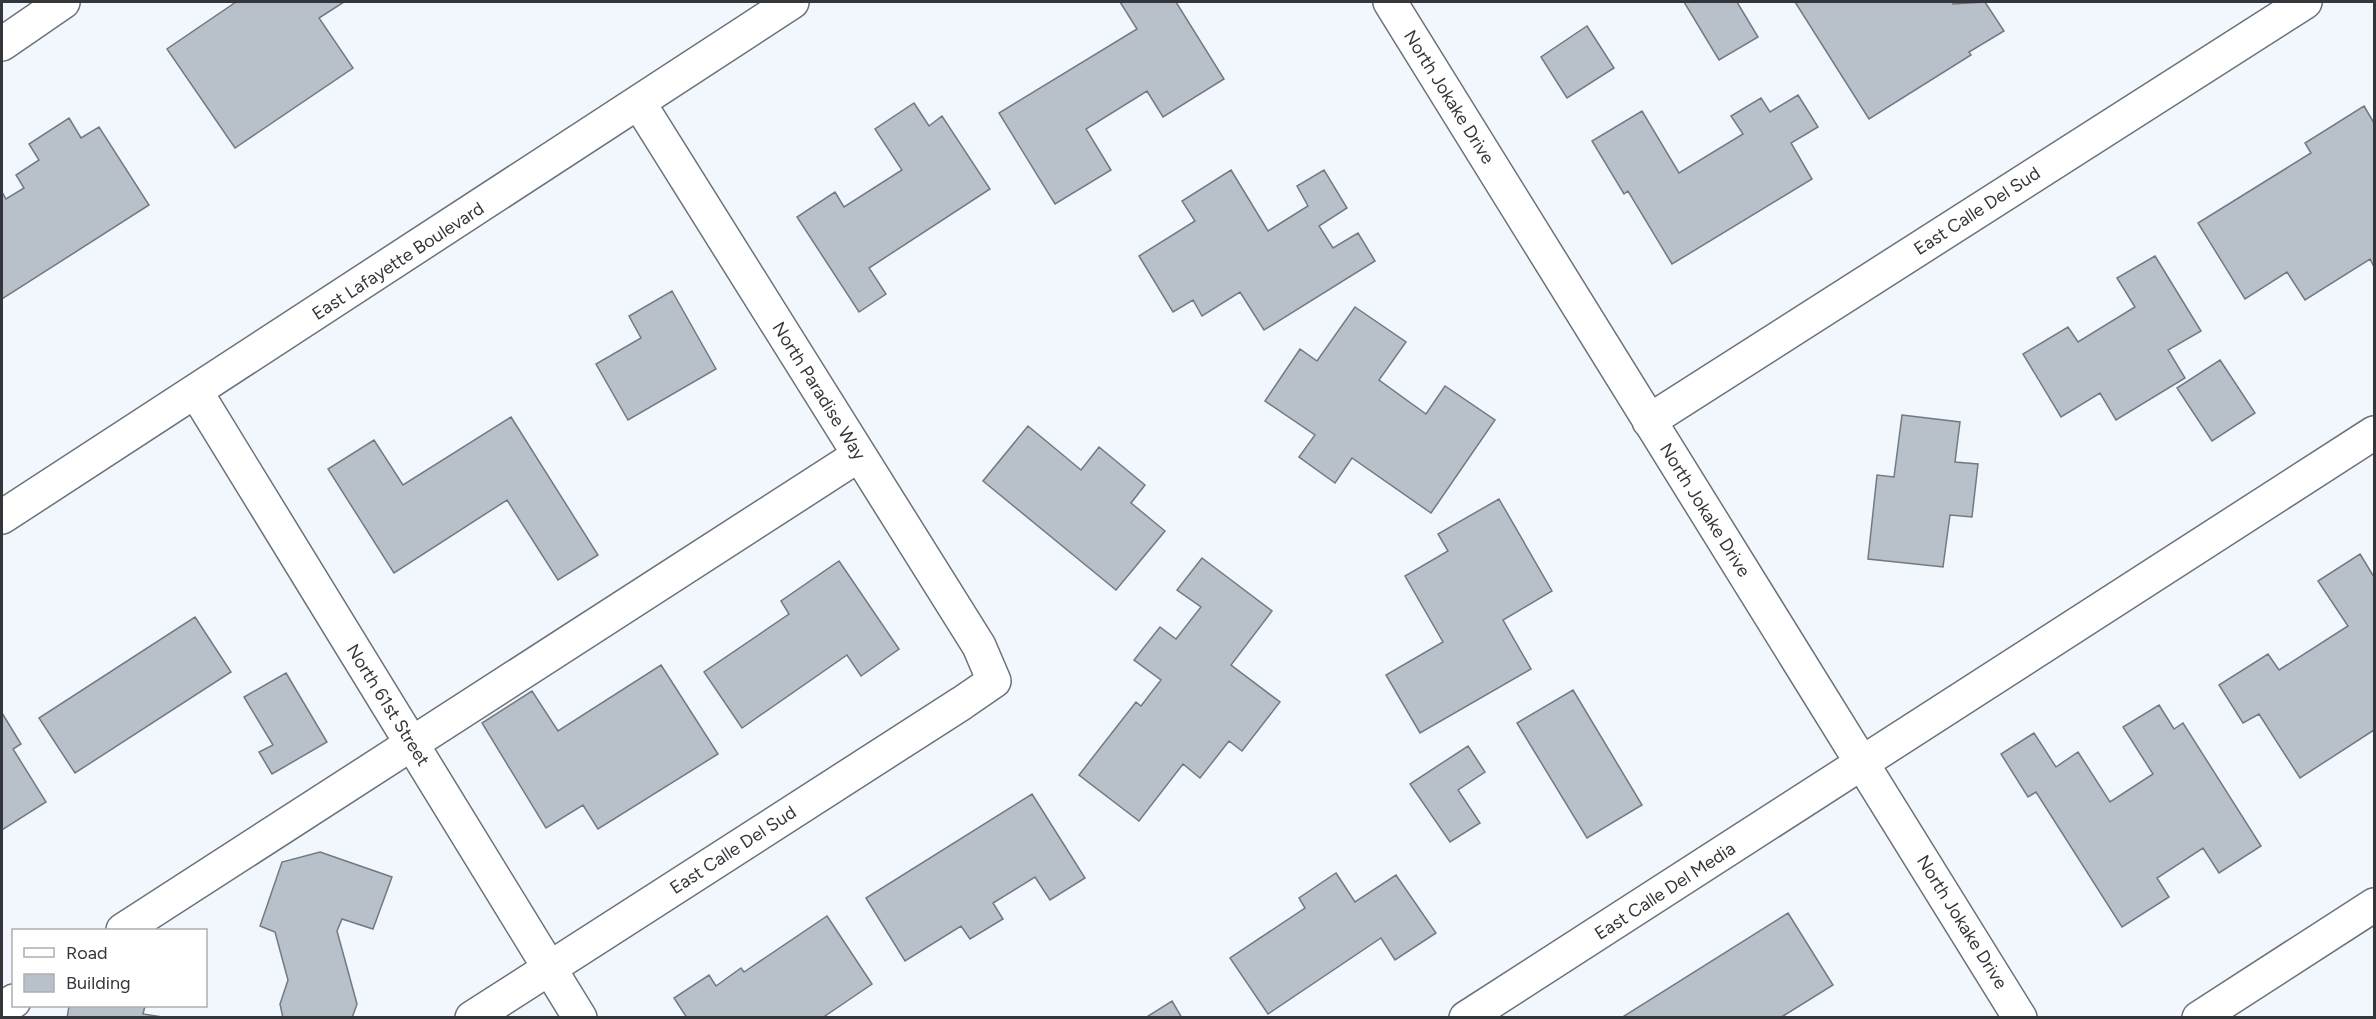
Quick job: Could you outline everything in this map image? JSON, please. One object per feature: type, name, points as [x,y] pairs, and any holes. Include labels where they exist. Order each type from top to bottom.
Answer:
[{"type":"street","points":[[2,44],[63,2]]},
{"type":"street","name":"East Lafayette Boulevard","points":[[2,517],[792,2]]},
{"type":"street","name":"North Jokake Drive","points":[[1390,2],[2020,1017]]},
{"type":"street","name":"East Calle Del Sud","points":[[1649,421],[2305,2]]},
{"type":"street","name":"North Paradise Way","points":[[639,103],[980,646],[994,681]]},
{"type":"street","name":"North 61st Street","points":[[196,392],[580,1017]]},
{"type":"street","name":"East Calle Del Media","points":[[1466,1017],[1864,764],[2374,434]]},
{"type":"street","points":[[125,929],[859,455]]},
{"type":"street","name":"East Calle Del Sud","points":[[472,1017],[994,681]]},
{"type":"street","points":[[2199,1017],[2374,905]]},
{"type":"building","points":[[236,2],[344,2],[319,18],[353,68],[235,148],[167,49]]},
{"type":"building","points":[[1120,2],[1176,2],[1224,79],[1163,117],[1147,91],[1086,129],[1111,170],[1055,204],[999,113],[1137,29]]},
{"type":"building","points":[[1684,2],[1737,2],[1758,37],[1719,60]]},
{"type":"building","points":[[1795,2],[1952,2],[1953,4],[1985,2],[2004,31],[1969,52],[1971,55],[1869,119]]},
{"type":"building","points":[[1587,26],[1614,68],[1567,98],[1541,57]]},
{"type":"building","points":[[1798,95],[1818,127],[1791,143],[1812,179],[1672,264],[1628,191],[1624,194],[1592,141],[1642,111],[1679,173],[1743,134],[1731,116],[1761,98],[1770,112]]},
{"type":"building","points":[[914,103],[929,126],[942,116],[990,189],[869,268],[886,294],[859,312],[797,217],[835,192],[844,207],[902,170],[875,129]]},
{"type":"building","points":[[2364,106],[2374,123],[2374,267],[2370,259],[2305,300],[2287,272],[2245,299],[2198,223],[2311,153],[2305,143]]},
{"type":"building","points":[[69,118],[81,138],[99,127],[149,205],[2,299],[2,192],[6,199],[24,188],[16,175],[39,160],[29,144]]},
{"type":"building","points":[[1231,170],[1268,231],[1308,206],[1297,186],[1324,170],[1347,208],[1319,226],[1333,248],[1358,233],[1375,261],[1264,330],[1240,292],[1202,316],[1193,300],[1173,312],[1139,256],[1195,221],[1182,201]]},
{"type":"building","points":[[2155,256],[2201,331],[2168,350],[2185,378],[2116,420],[2100,393],[2061,417],[2023,354],[2068,327],[2078,342],[2135,307],[2117,278]]},
{"type":"building","points":[[672,291],[716,369],[628,420],[596,364],[641,338],[629,316]]},
{"type":"building","points":[[1355,307],[1406,342],[1379,380],[1426,414],[1445,386],[1495,420],[1431,513],[1352,458],[1335,483],[1299,457],[1315,435],[1265,401],[1300,349],[1317,361]]},
{"type":"building","points":[[2220,360],[2255,413],[2212,441],[2177,388]]},
{"type":"building","points":[[1902,415],[1960,422],[1955,462],[1978,464],[1972,517],[1950,515],[1943,567],[1868,559],[1877,475],[1894,477]]},
{"type":"building","points":[[511,417],[598,555],[558,580],[507,500],[394,573],[328,469],[374,440],[403,485]]},
{"type":"building","points":[[1028,426],[1081,470],[1099,447],[1145,485],[1131,503],[1165,531],[1116,590],[983,481]]},
{"type":"building","points":[[1499,499],[1552,591],[1503,620],[1531,669],[1420,733],[1386,675],[1443,642],[1405,576],[1448,551],[1438,534]]},
{"type":"building","points":[[2360,554],[2374,577],[2374,730],[2300,778],[2259,714],[2243,723],[2219,685],[2268,654],[2279,670],[2348,626],[2318,581]]},
{"type":"building","points":[[1202,558],[1272,611],[1231,665],[1280,702],[1242,751],[1229,741],[1200,778],[1183,764],[1139,821],[1079,775],[1136,702],[1141,706],[1161,680],[1134,660],[1160,627],[1176,639],[1201,607],[1177,590]]},
{"type":"building","points":[[839,561],[899,649],[861,676],[847,655],[742,728],[704,672],[789,614],[781,601]]},
{"type":"building","points":[[195,617],[231,672],[75,773],[39,718]]},
{"type":"building","points":[[661,665],[718,754],[598,829],[583,805],[546,828],[482,723],[532,691],[558,731]]},
{"type":"building","points":[[286,673],[327,742],[272,774],[259,752],[273,745],[244,697]]},
{"type":"building","points":[[1573,690],[1642,805],[1587,838],[1517,723]]},
{"type":"building","points":[[2159,705],[2174,729],[2183,723],[2261,846],[2219,873],[2203,848],[2157,878],[2169,897],[2122,927],[2036,792],[2028,797],[2001,754],[2034,733],[2056,767],[2078,752],[2110,802],[2153,774],[2123,727]]},
{"type":"building","points":[[2,713],[21,744],[13,749],[46,802],[2,830]]},
{"type":"building","points":[[1468,746],[1485,772],[1458,790],[1480,823],[1450,842],[1410,784]]},
{"type":"building","points":[[1032,794],[1085,878],[1050,900],[1035,877],[993,903],[1003,919],[970,939],[961,926],[905,961],[866,898]]},
{"type":"building","points":[[320,852],[392,877],[373,929],[342,919],[337,931],[357,1004],[352,1018],[283,1018],[280,1004],[288,980],[275,932],[260,926],[282,862]]},
{"type":"building","points":[[1336,873],[1355,902],[1396,875],[1436,933],[1395,960],[1381,938],[1268,1014],[1230,958],[1305,908],[1299,898]]},
{"type":"building","points":[[1788,913],[1833,985],[1780,1018],[1621,1018]]},
{"type":"building","points":[[827,916],[872,984],[822,1018],[687,1018],[674,998],[709,975],[716,986],[741,968],[744,972]]},
{"type":"building","points":[[1172,1001],[1182,1018],[1145,1018]]},
{"type":"building","points":[[69,1007],[145,1007],[143,1014],[169,1018],[67,1018]]}]
